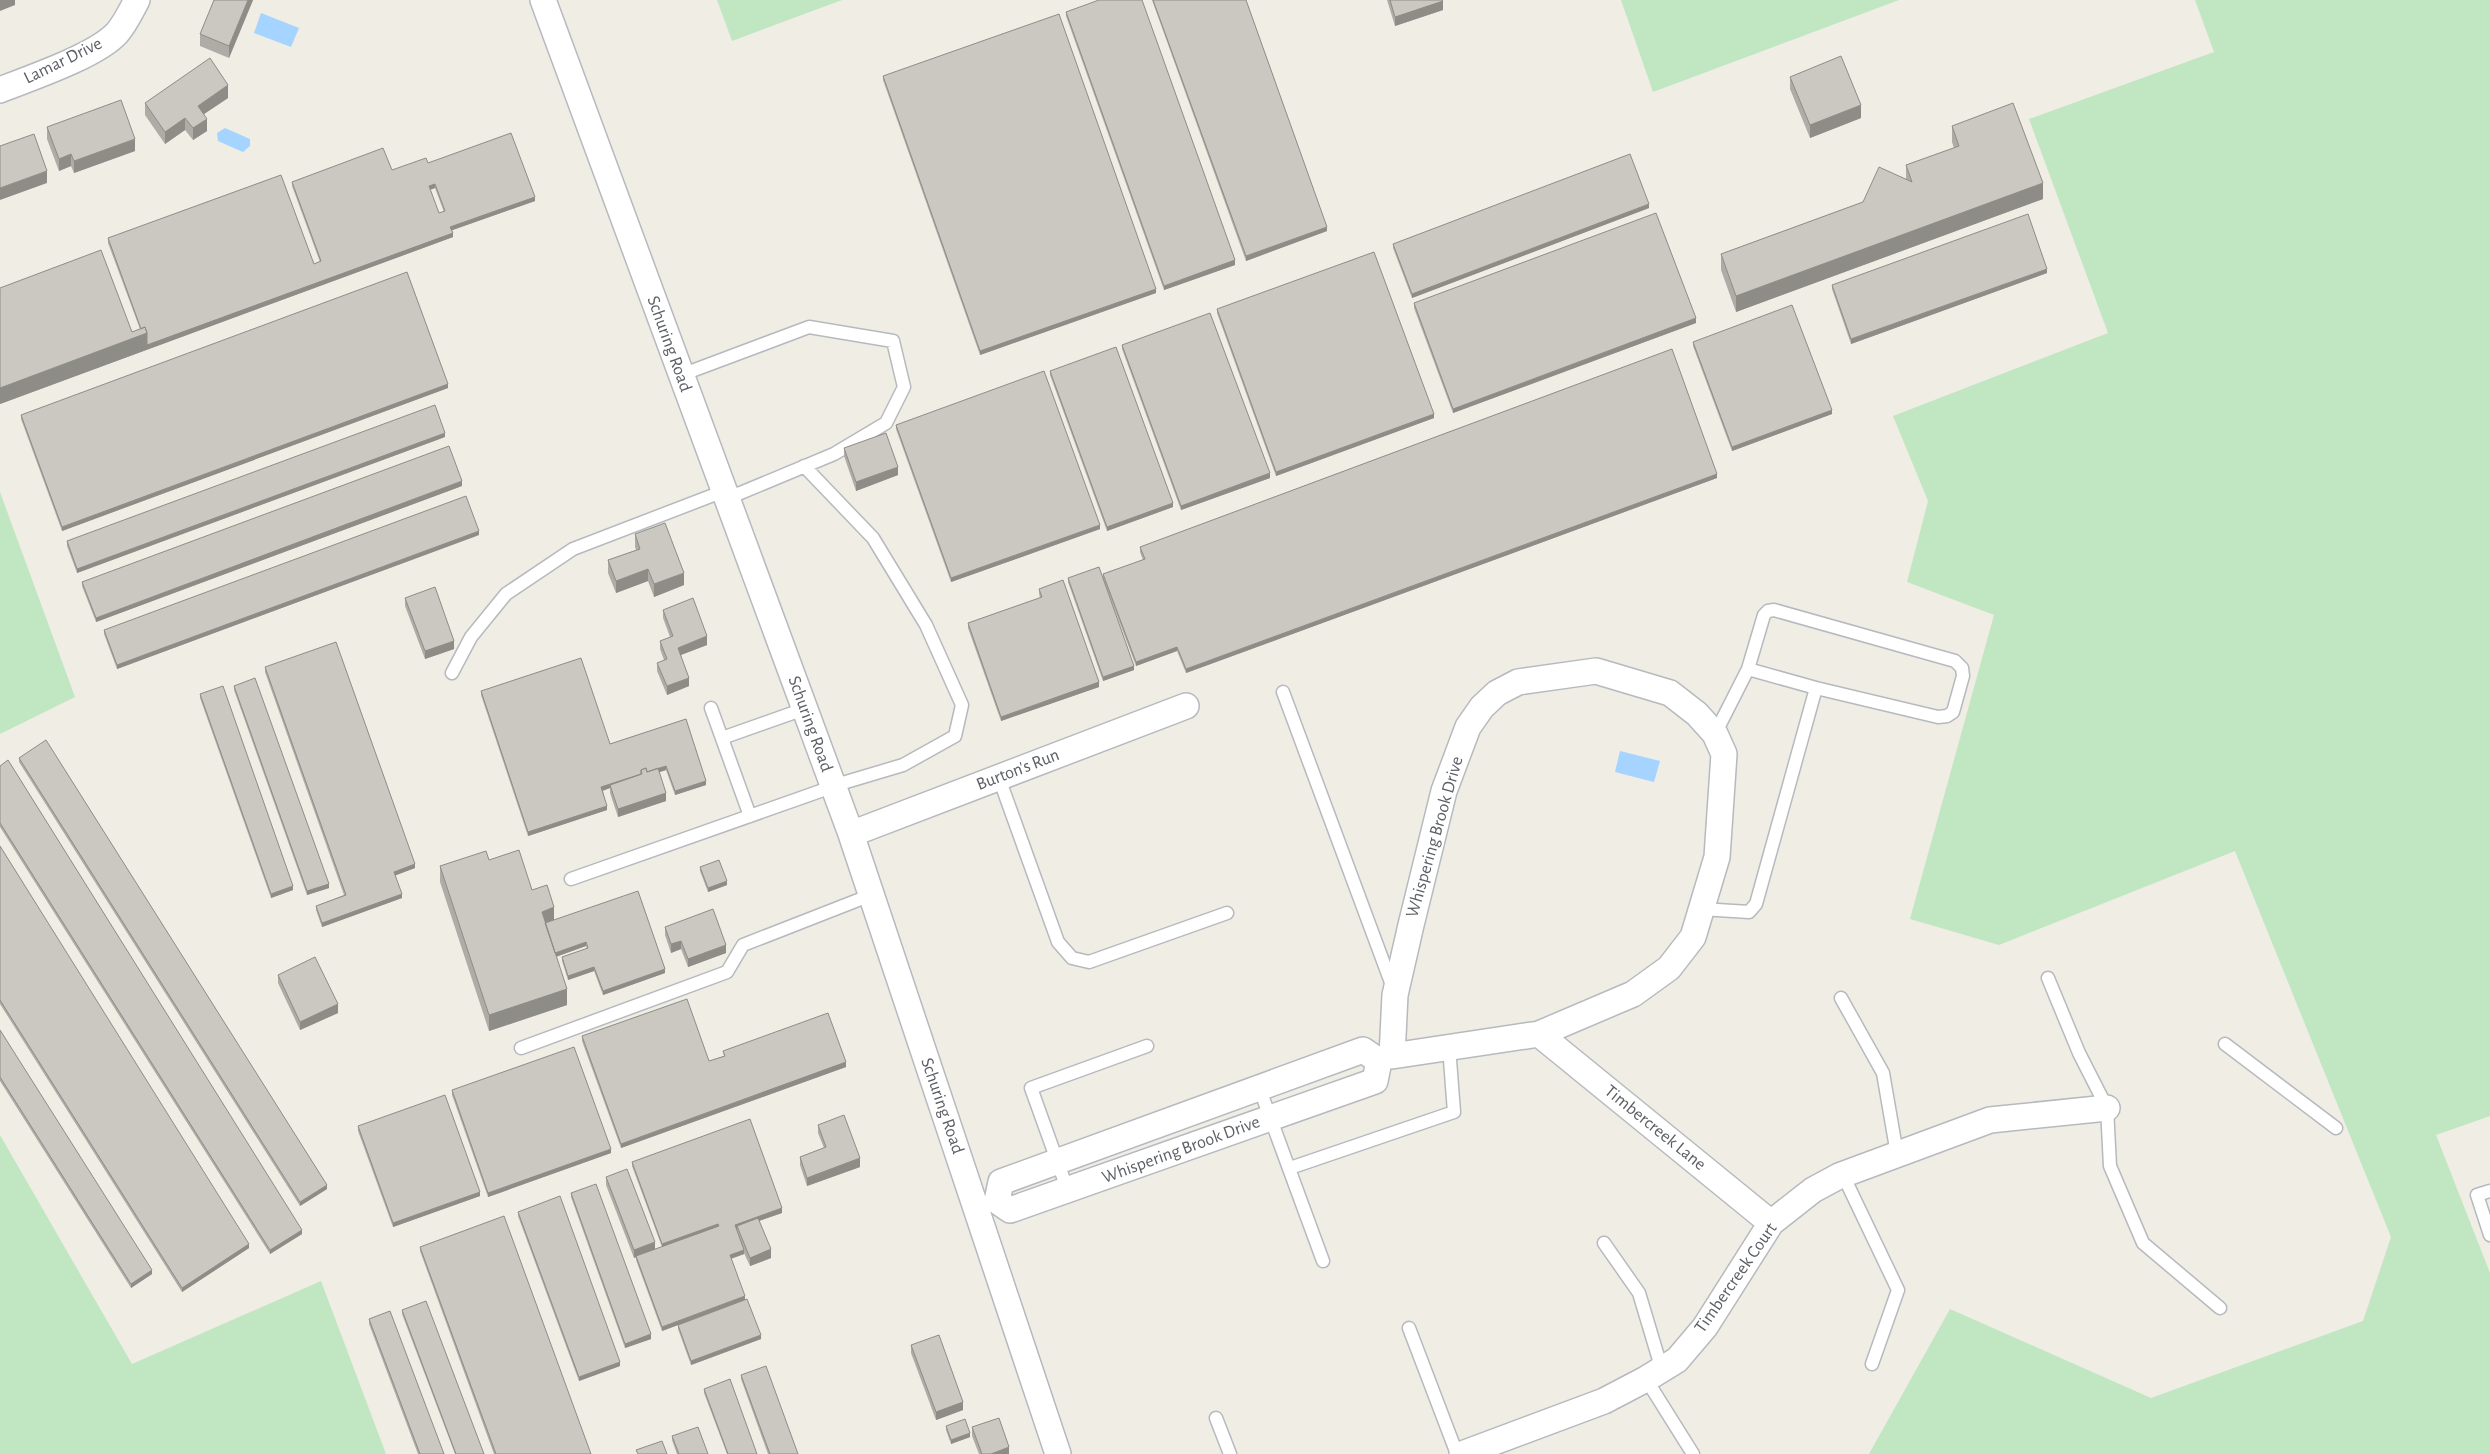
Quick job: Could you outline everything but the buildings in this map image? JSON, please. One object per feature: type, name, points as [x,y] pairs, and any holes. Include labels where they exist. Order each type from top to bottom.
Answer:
[{"type":"street","name":"Lamar Drive","points":[[0,90],[73,60],[110,38],[116,34],[136,0]]},
{"type":"street","name":"Schuring Road","points":[[542,0],[987,1205],[1058,1454]]},
{"type":"street","name":"Whispering Brook Drive","points":[[1702,909],[1693,937],[1669,968],[1633,994],[1538,1034],[1385,1058],[1363,1050],[1001,1182],[987,1205],[1010,1210],[1375,1081],[1385,1058],[1395,995],[1444,791],[1468,727],[1482,707],[1497,693],[1518,682],[1596,671],[1670,693],[1697,714],[1715,734],[1724,754],[1717,857],[1702,909]]},
{"type":"street","name":"Burton's Run","points":[[851,834],[1186,706]]},
{"type":"street","name":"Timbercreek Lane","points":[[1538,1034],[1771,1223]]},
{"type":"street","name":"Timbercreek Court","points":[[1462,1454],[1604,1401],[1677,1360],[1705,1326],[1771,1223],[1813,1190],[1843,1175],[1990,1120],[2107,1108]]},
{"type":"lane","points":[[452,673],[471,637],[506,594],[573,549],[724,491],[738,494],[834,454],[886,423],[904,388],[893,341],[809,326],[681,375]]},
{"type":"lane","points":[[571,878],[833,787],[903,765],[955,736],[962,705],[926,625],[873,538],[804,466]]},
{"type":"lane","points":[[1715,734],[1748,669],[1764,615],[1768,611],[1774,610],[1955,661],[1962,668],[1963,676],[1953,712],[1947,716],[1938,716],[1816,688],[1748,669]]},
{"type":"lane","points":[[1702,909],[1740,913],[1749,912],[1756,904],[1816,688]]},
{"type":"lane","points":[[1283,692],[1395,995]]},
{"type":"lane","points":[[711,708],[750,816]]},
{"type":"lane","points":[[722,738],[804,709]]},
{"type":"lane","points":[[999,778],[1058,942],[1072,958],[1089,962],[1227,913]]},
{"type":"lane","points":[[521,1048],[727,972],[743,945],[871,895]]},
{"type":"lane","points":[[2048,978],[2079,1053],[2107,1108],[2110,1166],[2143,1243],[2220,1308]]},
{"type":"lane","points":[[1841,998],[1883,1073],[1898,1154]]},
{"type":"lane","points":[[2225,1044],[2336,1128]]},
{"type":"lane","points":[[1068,1191],[1031,1088],[1147,1046]]},
{"type":"lane","points":[[1290,1168],[1454,1112],[1449,1047]]},
{"type":"lane","points":[[1259,1087],[1323,1260]]},
{"type":"lane","points":[[1843,1175],[1898,1290],[1872,1364]]},
{"type":"lane","points":[[2490,1191],[2477,1195],[2490,1235]]},
{"type":"lane","points":[[1604,1243],[1639,1293],[1654,1374],[1693,1454]]},
{"type":"lane","points":[[1409,1328],[1458,1454]]},
{"type":"lane","points":[[1216,1418],[1230,1454]]},
{"type":"green space","points":[[717,0],[842,0],[732,41]]},
{"type":"green space","points":[[1621,0],[1899,0],[1653,92]]},
{"type":"green space","points":[[2195,0],[2490,0],[2490,1116],[2436,1135],[2490,1273],[2490,1454],[1869,1454],[1950,1309],[2151,1398],[2363,1321],[2391,1237],[2235,851],[1999,945],[1910,919],[1994,615],[1907,582],[1928,501],[1893,416],[2108,333],[2029,119],[2214,52]]},
{"type":"green space","points":[[0,492],[75,697],[0,734]]},
{"type":"green space","points":[[0,1135],[132,1364],[321,1281],[386,1454],[0,1454]]},
{"type":"water","points":[[261,13],[299,28],[291,47],[254,33]]},
{"type":"water","points":[[225,128],[250,139],[250,146],[243,152],[218,141],[217,133]]},
{"type":"water","points":[[1620,751],[1660,761],[1654,782],[1615,772]]}]
